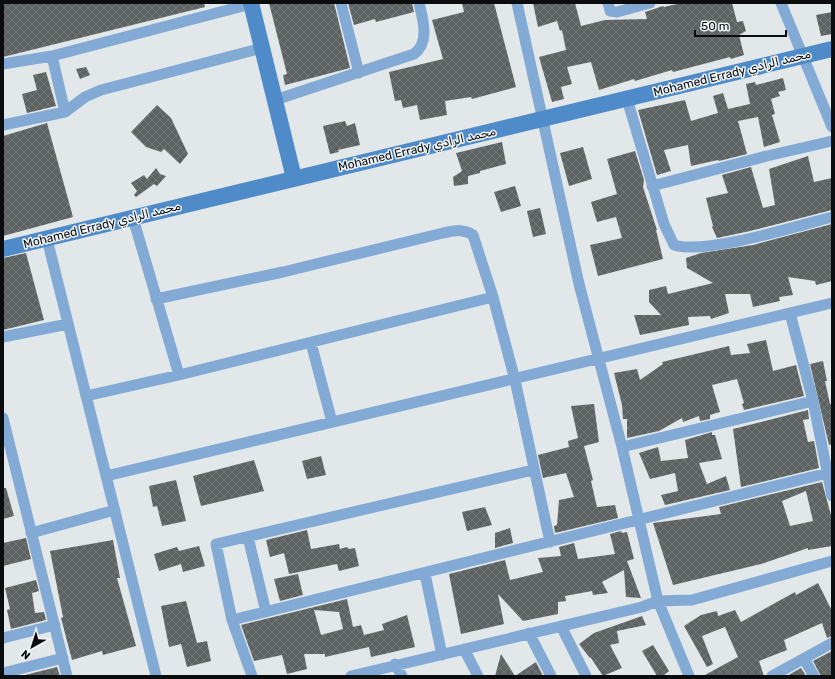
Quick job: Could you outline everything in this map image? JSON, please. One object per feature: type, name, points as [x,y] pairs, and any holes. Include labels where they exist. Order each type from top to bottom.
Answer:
[{"type":"street","points":[[341,3],[358,73]]},
{"type":"street","points":[[275,100],[414,54],[421,49],[424,42],[419,3]]},
{"type":"street","points":[[517,3],[544,119],[577,276],[622,447],[658,601],[689,676]]},
{"type":"street","points":[[608,3],[610,11],[617,12],[650,3]]},
{"type":"street","points":[[781,3],[832,126]]},
{"type":"street","points":[[3,64],[52,56],[251,4],[294,178]]},
{"type":"street","points":[[3,125],[65,112],[85,97],[101,90],[262,48]]},
{"type":"street","name":"Mohamed Errady محمد الرادي","points":[[3,249],[832,49]]},
{"type":"street","points":[[52,56],[65,112]]},
{"type":"street","points":[[627,99],[652,186],[674,245],[682,248],[722,244],[832,217]]},
{"type":"street","points":[[652,186],[767,156],[832,141]]},
{"type":"street","points":[[133,218],[179,375]]},
{"type":"street","points":[[156,299],[282,272],[443,233],[462,230],[473,235],[493,297],[515,380],[550,542]]},
{"type":"street","points":[[47,239],[156,676]]},
{"type":"street","points":[[86,396],[179,375],[493,297]]},
{"type":"street","points":[[106,476],[515,380],[599,358],[832,303]]},
{"type":"street","points":[[790,313],[813,401],[829,473],[832,496]]},
{"type":"street","points":[[3,337],[68,324]]},
{"type":"street","points":[[311,342],[332,422]]},
{"type":"street","points":[[622,447],[813,401]]},
{"type":"street","points":[[3,418],[67,676]]},
{"type":"street","points":[[252,676],[232,620],[216,544],[534,470]]},
{"type":"street","points":[[232,620],[425,574],[829,473]]},
{"type":"street","points":[[31,533],[114,510]]},
{"type":"street","points":[[248,537],[266,612]]},
{"type":"street","points":[[351,676],[395,664],[529,634],[658,601],[692,600],[832,561]]},
{"type":"street","points":[[425,574],[442,654]]},
{"type":"street","points":[[3,638],[55,625]]},
{"type":"street","points":[[561,626],[586,676]]},
{"type":"street","points":[[529,634],[551,676]]},
{"type":"street","points":[[772,676],[832,643]]},
{"type":"street","points":[[464,649],[478,676]]},
{"type":"street","points":[[3,673],[63,658]]},
{"type":"street","points":[[804,659],[814,676]]},
{"type":"street","points":[[395,664],[402,676]]},
{"type":"building","points":[[3,3],[204,3],[205,7],[3,57]]},
{"type":"building","points":[[269,3],[334,3],[350,68],[285,85],[283,75],[287,74]]},
{"type":"building","points":[[348,3],[412,3],[414,12],[376,22],[375,19],[354,25]]},
{"type":"building","points":[[462,3],[494,3],[516,87],[472,99],[471,97],[445,101],[447,115],[420,120],[417,105],[403,108],[401,100],[395,101],[389,72],[443,59],[432,20],[464,12]]},
{"type":"building","points":[[533,3],[575,3],[581,26],[605,20],[647,19],[645,12],[663,6],[681,3],[732,3],[737,22],[743,21],[746,31],[739,35],[744,55],[731,59],[730,57],[673,72],[672,70],[635,81],[634,79],[599,90],[591,62],[567,67],[572,84],[561,87],[564,99],[552,102],[539,57],[566,50],[562,30],[560,31],[557,21],[538,27]]},
{"type":"building","points":[[832,12],[832,34],[821,36],[816,15]]},
{"type":"building","points":[[86,67],[90,75],[80,79],[76,69]]},
{"type":"building","points":[[46,72],[56,106],[27,113],[22,94],[37,90],[33,75]]},
{"type":"building","points":[[783,78],[786,90],[778,92],[780,96],[771,99],[775,114],[772,115],[780,142],[764,147],[758,117],[738,121],[747,154],[691,166],[688,145],[664,150],[671,171],[657,175],[638,110],[685,100],[691,121],[718,113],[713,96],[723,93],[728,109],[750,104],[746,84],[755,82],[756,85]]},
{"type":"building","points":[[157,105],[171,118],[188,154],[180,164],[164,149],[161,152],[146,147],[131,132]]},
{"type":"building","points":[[345,121],[347,126],[355,123],[360,145],[338,150],[339,152],[330,154],[323,126]]},
{"type":"building","points":[[47,123],[73,217],[3,236],[3,136]]},
{"type":"building","points":[[502,142],[506,164],[468,176],[468,184],[454,186],[453,177],[462,171],[456,153]]},
{"type":"building","points":[[583,147],[592,179],[569,186],[560,153]]},
{"type":"building","points":[[635,151],[644,180],[643,187],[657,230],[663,259],[598,276],[590,245],[622,238],[616,217],[597,222],[591,202],[617,194],[607,159]]},
{"type":"building","points":[[808,156],[814,182],[832,178],[832,210],[717,238],[712,227],[706,198],[728,193],[722,175],[751,167],[763,208],[775,205],[769,169]]},
{"type":"building","points":[[156,168],[160,174],[166,176],[157,186],[154,184],[136,197],[134,195],[137,191],[131,183],[144,175],[147,179]]},
{"type":"building","points":[[515,186],[521,206],[501,212],[494,192]]},
{"type":"building","points":[[540,208],[546,234],[533,237],[527,211]]},
{"type":"building","points":[[832,224],[832,281],[816,285],[815,281],[788,277],[793,295],[779,297],[780,301],[753,307],[750,294],[725,294],[729,313],[711,319],[710,316],[688,317],[689,325],[640,335],[634,315],[661,315],[649,302],[649,290],[666,286],[668,294],[713,283],[687,268],[686,258],[701,253],[753,245]]},
{"type":"building","points":[[26,253],[44,320],[3,330],[3,258]]},
{"type":"building","points":[[766,340],[773,371],[796,365],[804,396],[744,410],[742,404],[744,403],[737,379],[712,385],[720,412],[710,415],[710,419],[700,421],[699,416],[683,422],[682,418],[659,431],[627,438],[627,419],[623,419],[622,405],[614,373],[637,369],[640,380],[663,364],[662,362],[729,346],[731,355],[750,353],[747,344]]},
{"type":"building","points":[[823,361],[827,381],[825,381],[830,404],[832,404],[832,444],[829,445],[810,364]]},
{"type":"building","points":[[594,404],[599,442],[584,446],[593,480],[591,481],[597,507],[615,505],[618,518],[555,533],[554,526],[557,525],[559,500],[574,497],[566,473],[543,478],[538,455],[569,447],[568,441],[578,438],[571,406]]},
{"type":"building","points":[[808,410],[809,419],[803,420],[808,442],[814,441],[819,468],[741,487],[733,429]]},
{"type":"building","points":[[712,432],[712,435],[715,435],[722,459],[699,463],[707,484],[726,476],[730,490],[665,505],[661,495],[678,491],[675,473],[650,479],[639,453],[658,447],[661,461],[688,458],[685,440]]},
{"type":"building","points":[[321,456],[326,475],[307,479],[302,461]]},
{"type":"building","points":[[254,460],[264,491],[201,506],[193,476]]},
{"type":"building","points":[[176,480],[186,521],[162,526],[157,506],[153,507],[149,486]]},
{"type":"building","points":[[822,482],[832,519],[832,546],[808,550],[808,548],[761,564],[673,585],[653,523],[721,514],[719,507]],"holes":[[[806,491],[813,521],[790,526],[782,501]]]},
{"type":"building","points":[[3,488],[6,488],[14,516],[3,519]]},
{"type":"building","points":[[485,507],[492,525],[467,531],[462,512]]},
{"type":"building","points":[[510,528],[513,543],[495,548],[495,533]]},
{"type":"building","points":[[307,530],[311,549],[339,544],[340,549],[347,547],[349,549],[355,548],[359,566],[339,571],[337,564],[289,574],[284,553],[270,557],[266,540]]},
{"type":"building","points":[[621,531],[622,533],[627,532],[634,559],[627,561],[641,598],[626,597],[624,570],[602,582],[608,593],[593,595],[592,591],[565,596],[566,601],[558,602],[558,614],[523,621],[498,594],[504,624],[461,634],[449,574],[505,560],[510,580],[543,572],[538,558],[561,556],[559,547],[574,543],[578,559],[615,554],[610,534]]},
{"type":"building","points":[[26,538],[31,559],[3,566],[3,543]]},
{"type":"building","points":[[113,540],[120,578],[117,578],[136,646],[103,655],[102,651],[72,660],[61,618],[63,617],[50,551]]},
{"type":"building","points":[[199,546],[205,566],[183,572],[181,564],[159,571],[154,554],[177,547],[179,551]]},
{"type":"building","points":[[298,574],[303,595],[280,601],[274,579]]},
{"type":"building","points":[[36,580],[39,591],[32,593],[35,613],[44,612],[46,620],[11,629],[7,610],[10,609],[5,588]]},
{"type":"building","points":[[818,583],[832,611],[832,636],[827,638],[822,623],[784,640],[787,650],[759,661],[764,676],[703,676],[738,657],[725,627],[702,636],[713,664],[707,667],[684,626],[701,615],[717,611],[718,616],[735,610],[741,622],[795,592],[796,595]]},
{"type":"building","points":[[347,599],[353,627],[361,625],[364,635],[384,630],[382,624],[407,615],[415,647],[371,657],[369,647],[325,657],[325,654],[304,654],[307,669],[287,674],[282,655],[254,661],[241,625]],"holes":[[[314,610],[339,612],[343,629],[321,635]]]},
{"type":"building","points":[[186,601],[197,643],[207,641],[211,661],[187,667],[181,644],[169,647],[161,606]]},
{"type":"building","points":[[642,616],[646,625],[617,631],[619,643],[610,645],[622,668],[603,676],[579,644],[594,633]]},
{"type":"building","points":[[653,645],[669,671],[663,676],[657,676],[642,651]]},
{"type":"building","points":[[832,651],[832,676],[821,676],[813,661]]},
{"type":"building","points":[[501,654],[515,676],[495,676]]},
{"type":"building","points":[[536,662],[543,676],[515,676]]},
{"type":"building","points":[[57,667],[60,676],[25,676],[25,675]]},
{"type":"building","points":[[801,668],[806,676],[787,676]]}]
